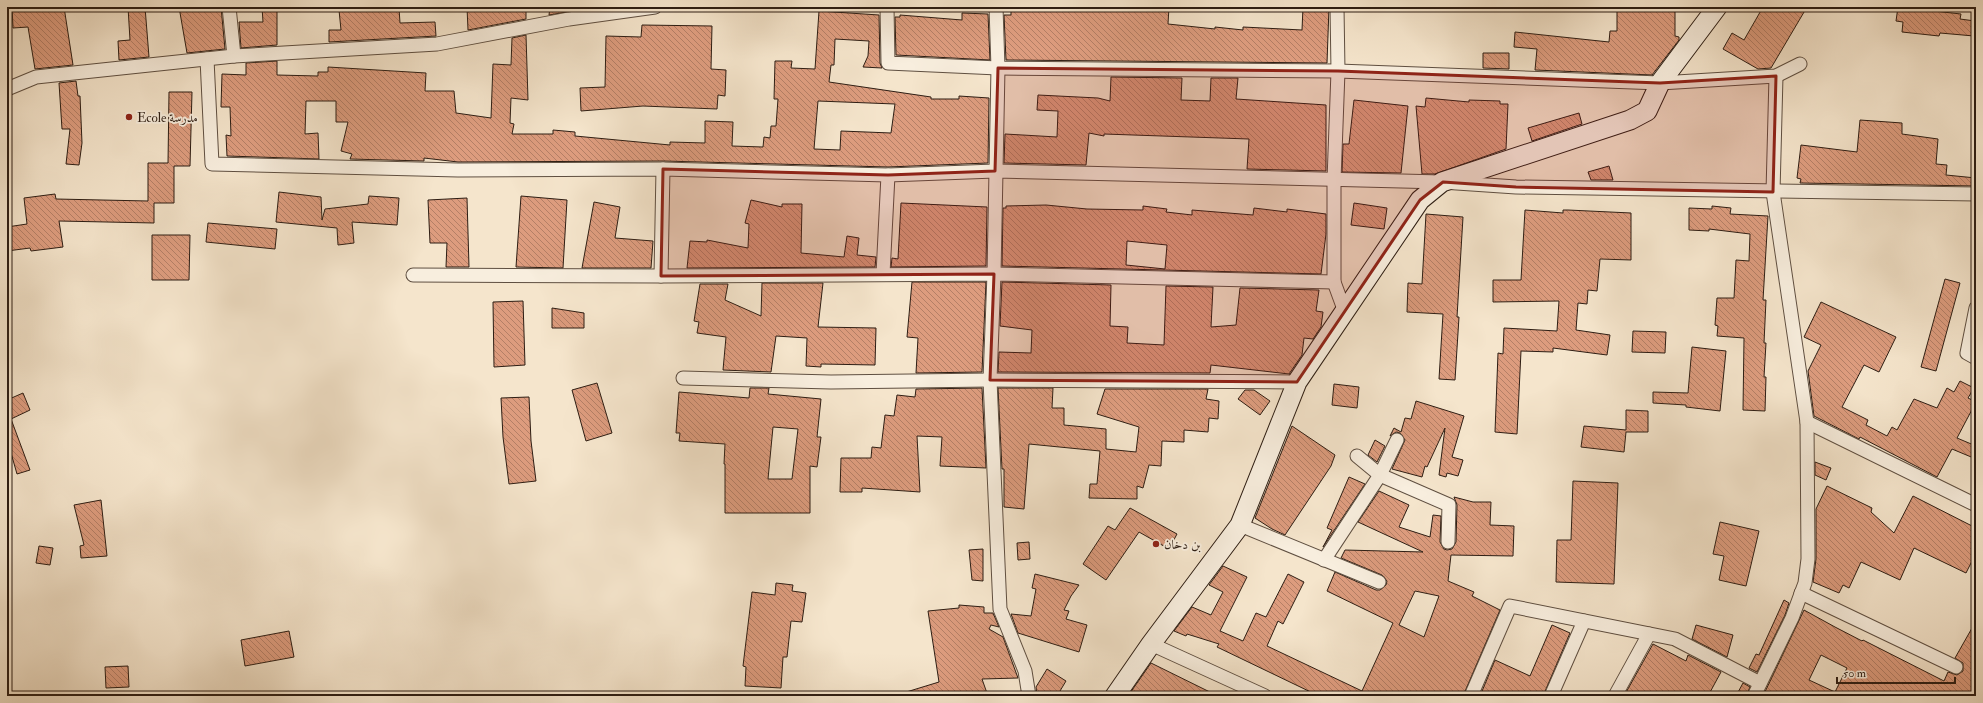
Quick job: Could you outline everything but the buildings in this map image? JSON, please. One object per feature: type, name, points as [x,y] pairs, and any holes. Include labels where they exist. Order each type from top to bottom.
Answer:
[{"type":"street","points":[[229,7],[234,56]]},
{"type":"street","points":[[7,88],[36,76],[234,56],[437,44],[556,22],[656,7]]},
{"type":"street","points":[[887,7],[888,63],[998,68],[1338,71],[1660,83],[1776,76],[1800,64]]},
{"type":"street","points":[[996,7],[998,68],[994,274],[990,380],[1000,609],[1024,671],[1029,696]]},
{"type":"street","points":[[1337,7],[1338,71],[1334,180],[1334,282],[1344,312]]},
{"type":"street","points":[[1115,696],[1151,644],[1240,525],[1296,382],[1420,200],[1442,182],[1630,120],[1647,111],[1660,83],[1717,7]]},
{"type":"street","points":[[207,59],[212,164],[458,170],[664,169],[888,175],[995,171],[1442,182],[1516,187],[1976,194]]},
{"type":"street","points":[[1754,696],[1792,618],[1802,593],[1805,583],[1808,559],[1807,422],[1773,192],[1776,76]]},
{"type":"street","points":[[661,276],[664,169]]},
{"type":"street","points":[[883,274],[888,175]]},
{"type":"street","points":[[413,275],[661,276],[994,274],[1334,282]]},
{"type":"street","points":[[1976,308],[1967,353],[1976,358]]},
{"type":"street","points":[[683,378],[831,382],[990,380],[1296,382]]},
{"type":"street","points":[[1807,422],[1976,505]]},
{"type":"street","points":[[1324,560],[1380,475],[1397,440]]},
{"type":"street","points":[[1357,456],[1380,475],[1448,504],[1448,542]]},
{"type":"street","points":[[1240,525],[1379,582]]},
{"type":"street","points":[[1802,593],[1956,667]]},
{"type":"street","points":[[1471,696],[1510,606],[1675,639],[1760,683]]},
{"type":"street","points":[[1551,696],[1584,621]]},
{"type":"street","points":[[1615,696],[1649,634]]},
{"type":"street","points":[[1151,644],[1265,696]]},
{"type":"highlighted area","points":[[998,68],[1338,71],[1660,83],[1776,76],[1773,192],[1516,187],[1443,182],[1420,200],[1297,382],[990,380],[994,274],[661,276],[663,169],[888,175],[995,171]]},
{"type":"place","name":"Ecole مدرسة","points":[[129,117]]},
{"type":"place","name":"بن دخان","points":[[1156,544]]}]
